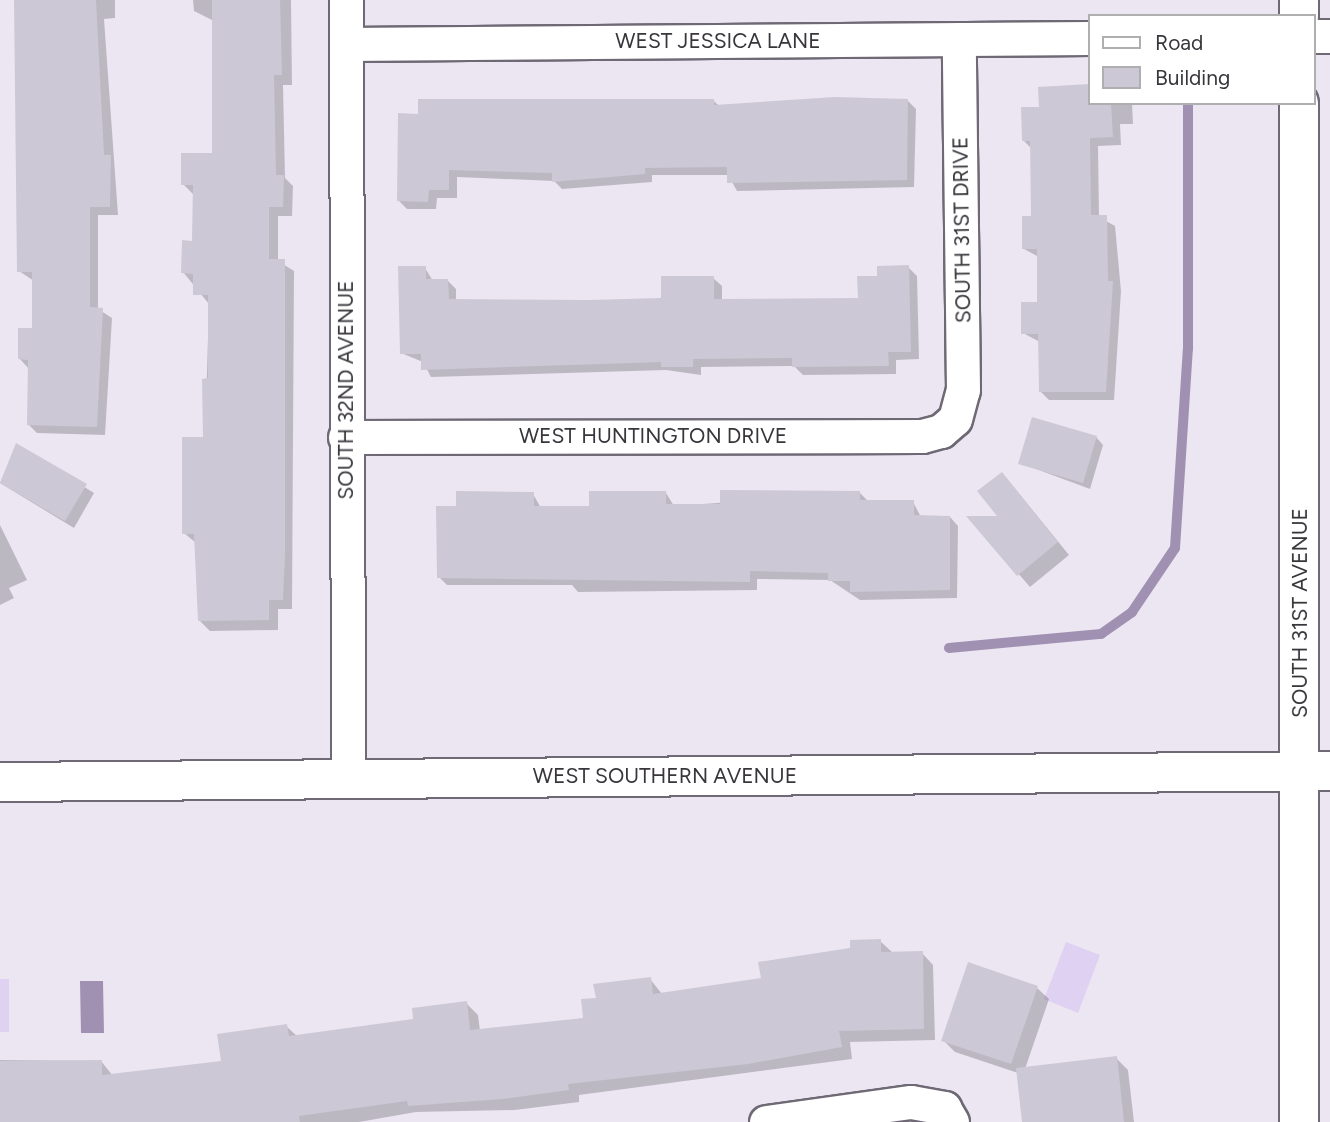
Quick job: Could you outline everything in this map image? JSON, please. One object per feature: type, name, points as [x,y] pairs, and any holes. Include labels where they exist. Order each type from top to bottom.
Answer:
[{"type":"main road","name":"SOUTH 31ST AVENUE","points":[[1299,105],[1316,771],[1299,1122]]},
{"type":"main road","name":"WEST SOUTHERN AVENUE","points":[[0,782],[1316,771]]},
{"type":"street","name":"SOUTH 32ND AVENUE","points":[[346,0],[345,437],[348,779]]},
{"type":"street","name":"WEST JESSICA LANE","points":[[346,44],[1088,38]]},
{"type":"street","name":"SOUTH 31ST DRIVE","points":[[955,419],[963,390],[959,39]]},
{"type":"street","name":"WEST HUNTINGTON DRIVE","points":[[345,437],[922,436],[955,419]]},
{"type":"street","points":[[766,1122],[911,1102],[948,1115]]},
{"type":"shaded area","points":[[1066,942],[1100,955],[1078,1013],[1044,999]]},
{"type":"shaded area","points":[[0,979],[9,979],[9,1032],[0,1032]]},
{"type":"shaded area","points":[[80,981],[103,981],[104,1033],[81,1033]]},
{"type":"building","points":[[14,0],[96,0],[104,155],[111,155],[110,207],[90,207],[90,307],[103,308],[97,427],[27,425],[28,360],[18,359],[18,328],[32,328],[32,272],[17,272]]},
{"type":"building","points":[[212,0],[280,0],[282,75],[274,75],[276,175],[284,175],[283,207],[269,207],[269,259],[285,259],[285,556],[283,600],[269,600],[269,620],[198,621],[194,534],[182,534],[182,437],[203,437],[202,379],[208,378],[208,295],[193,295],[193,274],[181,273],[182,240],[192,241],[193,185],[181,185],[181,153],[212,153]]},
{"type":"building","points":[[1088,84],[1088,105],[1111,105],[1113,137],[1090,138],[1091,215],[1107,215],[1108,281],[1113,281],[1106,392],[1039,392],[1038,334],[1021,334],[1021,302],[1037,302],[1037,249],[1022,249],[1022,216],[1031,216],[1030,141],[1022,141],[1021,107],[1039,107],[1038,87]]},
{"type":"building","points":[[835,97],[908,99],[907,180],[727,183],[727,167],[645,168],[645,174],[552,182],[552,173],[449,170],[449,190],[429,190],[428,202],[397,201],[398,113],[418,114],[418,99],[714,99],[714,105]]},
{"type":"building","points":[[909,265],[911,352],[888,352],[889,366],[792,367],[792,358],[693,359],[693,367],[661,367],[661,362],[421,370],[421,354],[400,354],[398,266],[426,266],[426,279],[448,279],[449,299],[589,300],[661,298],[661,276],[714,276],[714,299],[858,298],[857,276],[877,276],[877,266]]},
{"type":"building","points":[[1032,417],[1097,436],[1083,483],[1018,464]]},
{"type":"building","points":[[16,443],[87,484],[65,521],[0,483]]},
{"type":"building","points":[[1002,472],[1058,542],[1017,576],[966,516],[997,516],[977,491]]},
{"type":"building","points":[[720,490],[860,491],[860,500],[914,500],[914,515],[950,516],[950,590],[850,592],[850,581],[828,581],[828,573],[750,571],[750,582],[437,578],[436,506],[456,506],[456,491],[534,492],[534,506],[589,506],[589,491],[666,491],[666,504],[720,504]]},
{"type":"building","points":[[881,939],[881,952],[923,951],[924,1029],[839,1031],[842,1047],[748,1064],[568,1084],[569,1090],[502,1099],[408,1106],[407,1101],[299,1116],[300,1122],[0,1122],[0,1061],[102,1060],[102,1075],[221,1061],[217,1034],[287,1024],[289,1036],[413,1019],[412,1008],[467,1001],[470,1030],[583,1018],[581,999],[596,998],[593,984],[651,977],[653,994],[761,978],[758,962],[850,948],[850,940]]},
{"type":"building","points":[[968,962],[1038,986],[1011,1064],[941,1041]]},
{"type":"building","points":[[1117,1056],[1124,1122],[1022,1122],[1016,1068]]},
{"type":"waterway","points":[[949,648],[1101,634],[1132,612],[1175,548],[1188,349],[1188,105]]}]
